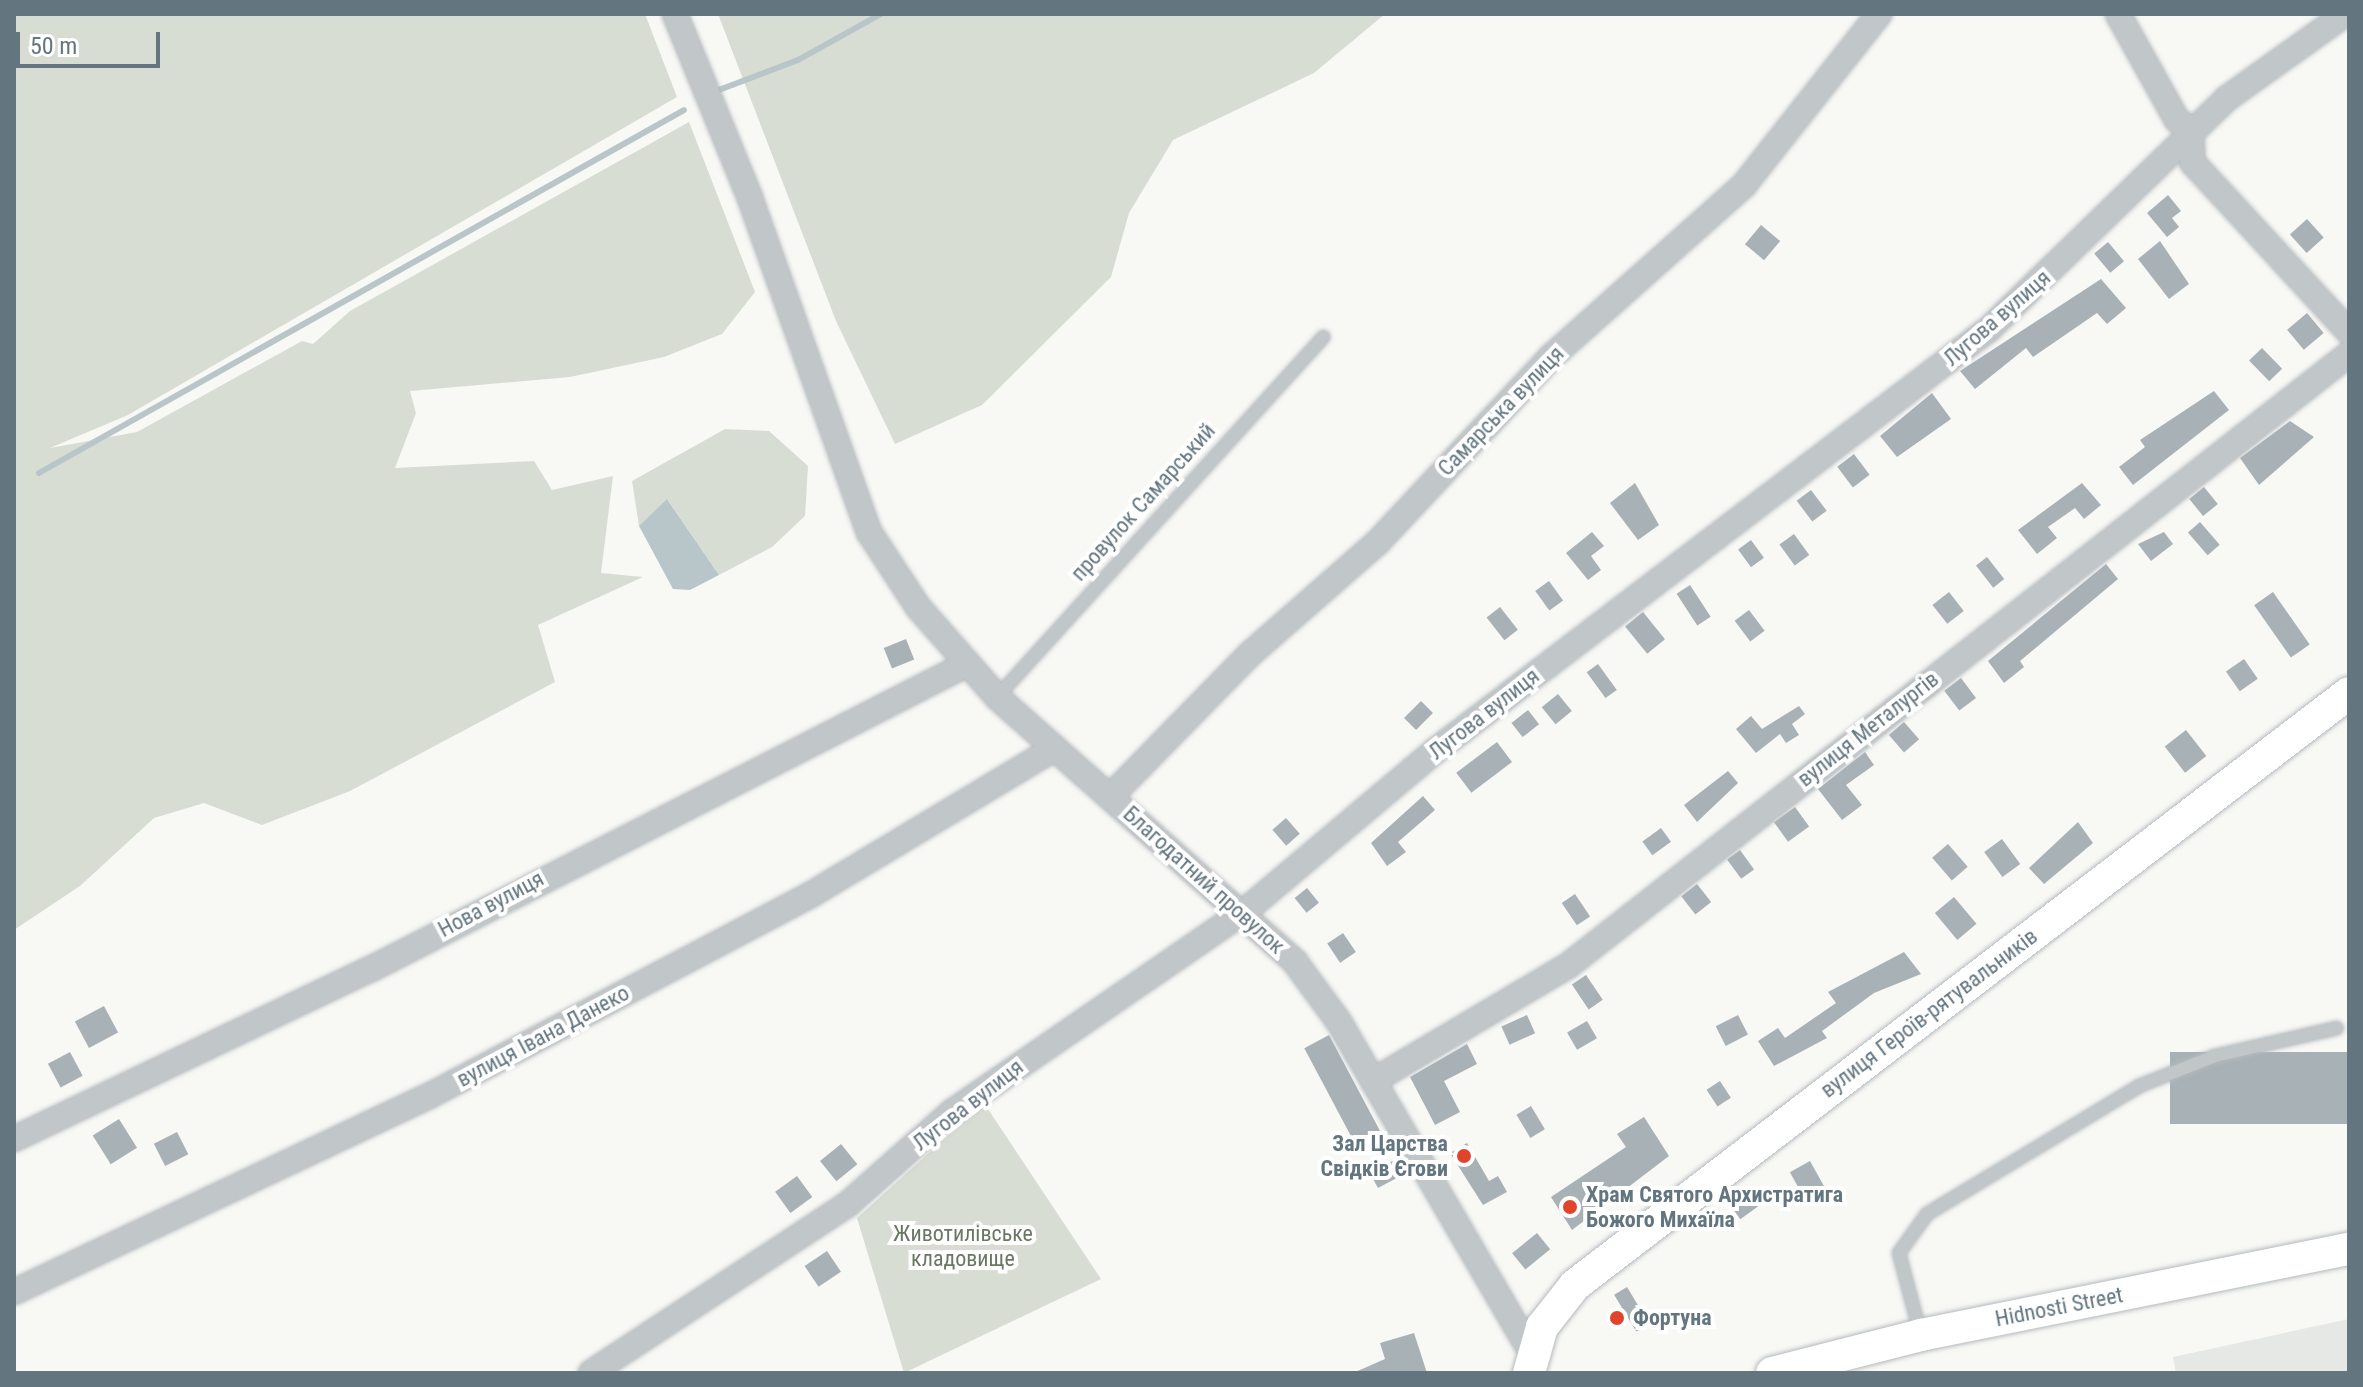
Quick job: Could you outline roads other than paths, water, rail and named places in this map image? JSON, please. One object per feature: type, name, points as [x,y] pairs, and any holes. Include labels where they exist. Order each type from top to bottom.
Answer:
[{"type":"street","name":"Благодатний провулок","points":[[675,14],[750,198],[869,532],[965,665],[1110,797],[1245,911],[1295,962],[1373,1081],[1530,1364]]},
{"type":"street","name":"Самарська вулиця","points":[[1110,797],[1250,654],[1377,543],[1551,357],[1744,185],[1879,14]]},
{"type":"street","points":[[2118,14],[2177,120],[2191,130],[2193,163],[2349,332]]},
{"type":"street","name":"Лугова вулиця","points":[[591,1373],[848,1204],[952,1112],[1245,911],[1435,751],[1989,329],[2164,164],[2191,130],[2345,14]]},
{"type":"street","name":"вулиця Металургів","points":[[1373,1081],[1569,965],[2349,354]]},
{"type":"street","name":"Нова вулиця","points":[[14,1139],[371,969],[965,665]]},
{"type":"street","name":"вулиця Героїв-рятувальників","points":[[1530,1364],[1554,1308],[1602,1263],[2349,693]]},
{"type":"street","name":"вулиця Івана Данеко","points":[[14,1292],[429,1096],[812,894],[1055,748]]},
{"type":"street","name":"Hidnosti Street","points":[[1772,1373],[1921,1335],[2349,1249]]},
{"type":"lane","name":"провулок Самарський","points":[[997,697],[1323,337]]},
{"type":"lane","points":[[1921,1335],[1899,1253],[1927,1214],[2139,1086],[2215,1056],[2337,1028]]},
{"type":"waterway","points":[[719,90],[798,60],[881,14]]},
{"type":"waterway","points":[[39,473],[684,110]]},
{"type":"place","name":"Зал Царства Свідків Єгови","points":[[1464,1156]]},
{"type":"place","name":"Храм Святого Архистратига Божого Михаїла","points":[[1570,1207]]},
{"type":"place","name":"Фортуна","points":[[1617,1318]]},
{"type":"park label","name":"Животилівське кладовище","points":[[963,1246]]}]
